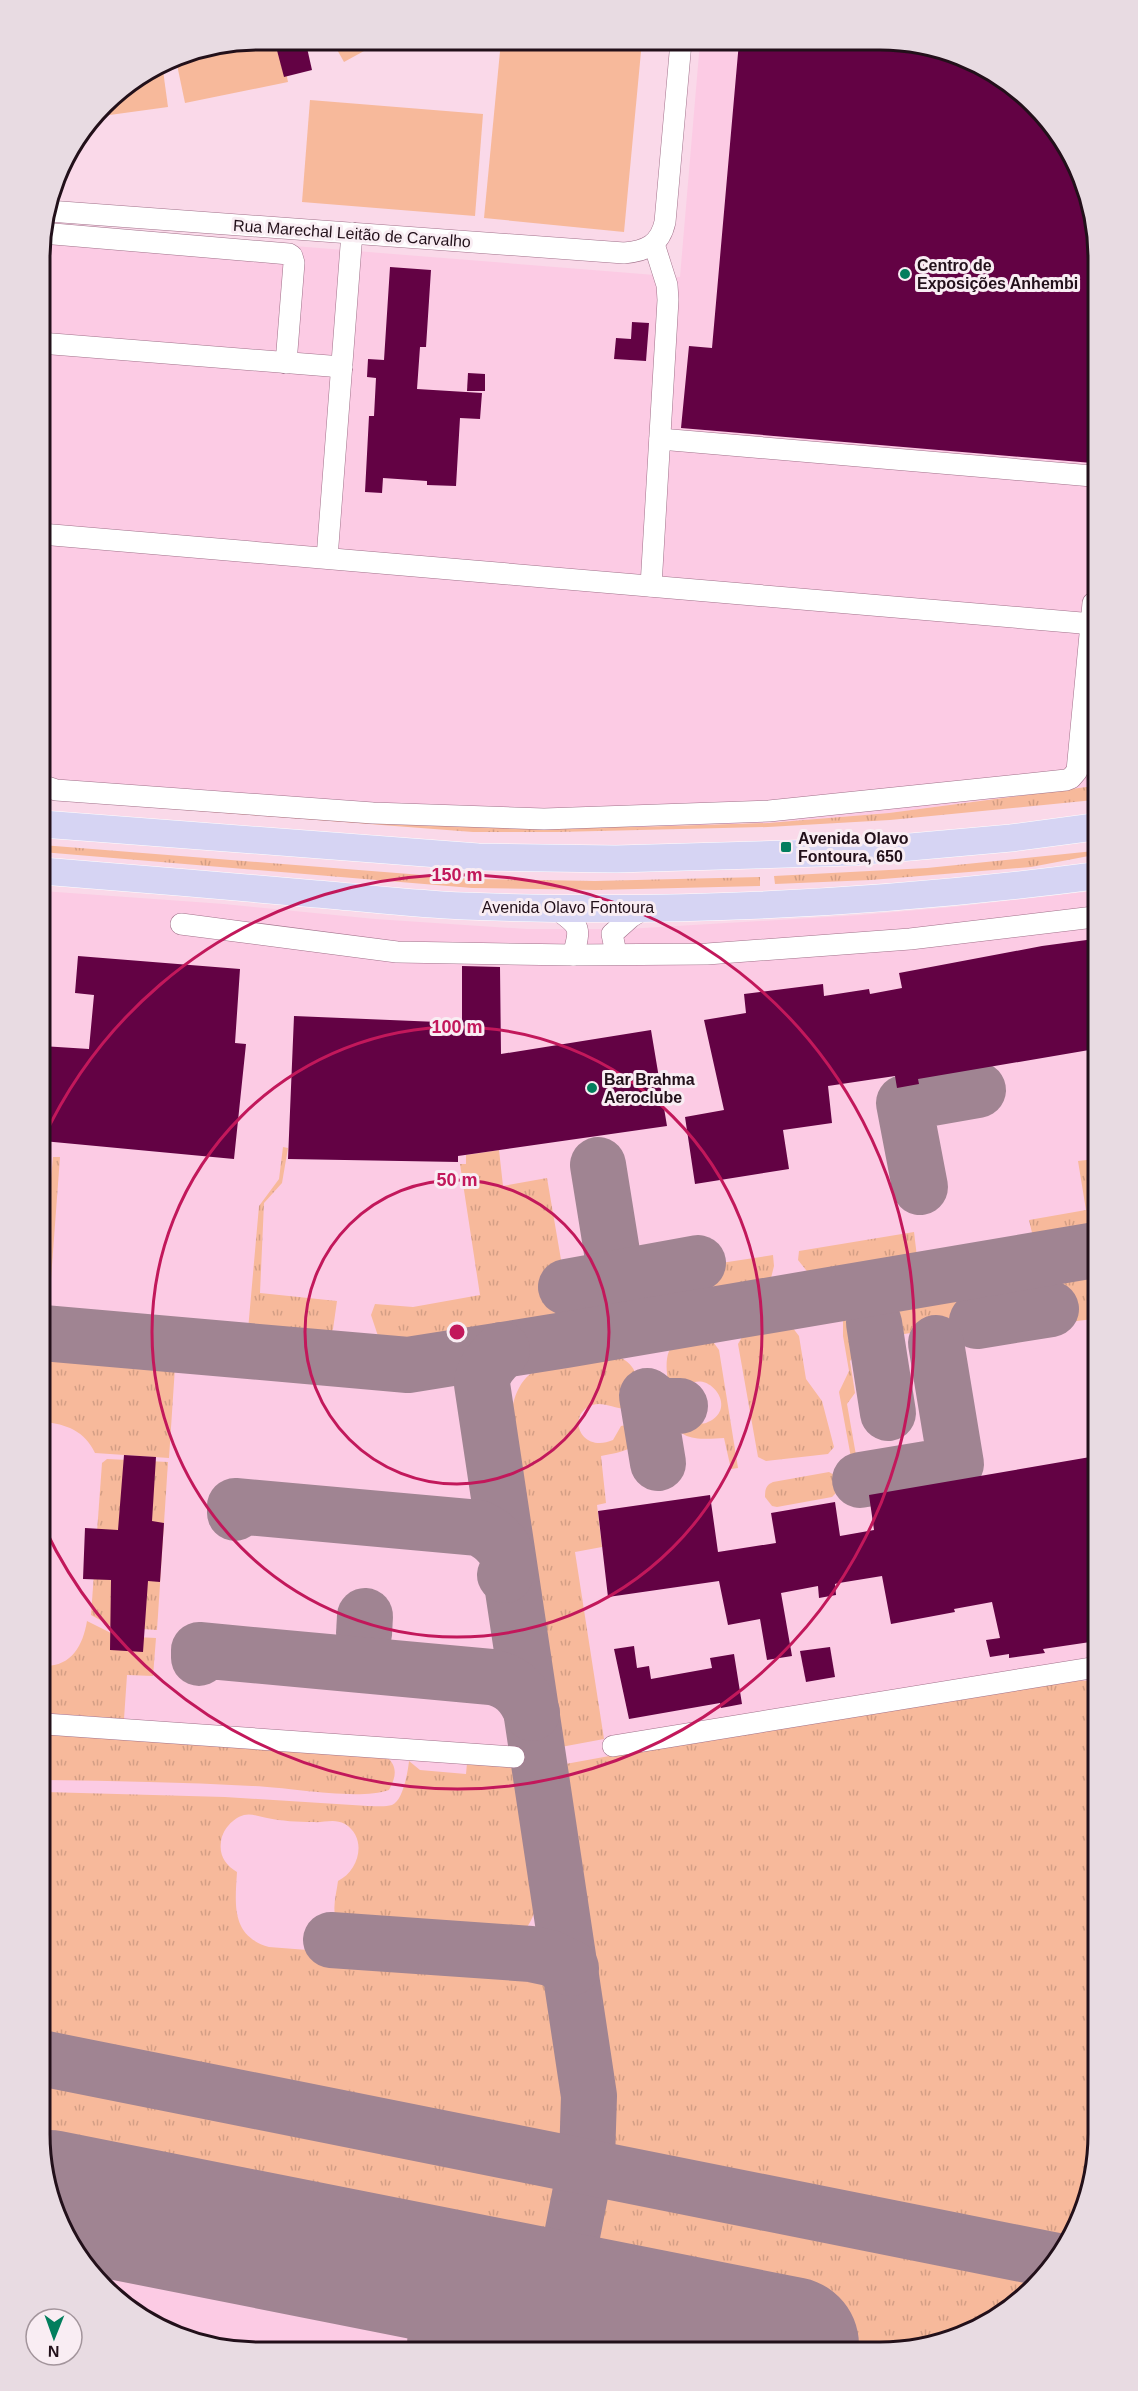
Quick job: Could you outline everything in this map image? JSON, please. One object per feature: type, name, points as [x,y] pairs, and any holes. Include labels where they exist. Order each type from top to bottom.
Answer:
[{"type":"main road","points":[[50,825],[478,857],[616,859],[854,852],[1011,838],[1088,828]]},
{"type":"main road","name":"Avenida Olavo Fontoura","points":[[50,872],[462,906],[555,908],[738,905],[938,893],[1088,877]]},
{"type":"street","points":[[651,586],[668,300],[667,285],[654,244],[663,234],[666,222],[680,50]]},
{"type":"street","name":"Rua Marechal Leitão de Carvalho","points":[[55,212],[624,253],[643,251],[654,244]]},
{"type":"street","points":[[327,558],[352,233]]},
{"type":"street","points":[[51,234],[289,254],[294,263],[286,363]]},
{"type":"street","points":[[50,344],[342,368]]},
{"type":"street","points":[[660,439],[1088,476]]},
{"type":"street","points":[[50,535],[651,586],[1088,617]]},
{"type":"street","points":[[50,788],[373,813],[544,819],[769,812],[1066,780],[1077,771],[1088,658]]},
{"type":"street","points":[[616,953],[612,934],[631,917],[648,907]]},
{"type":"street","points":[[555,908],[576,924],[579,935],[573,955]]},
{"type":"street","points":[[181,924],[397,952],[573,955],[707,954],[910,939],[1088,918]]},
{"type":"street","points":[[613,1746],[1088,1669]]},
{"type":"street","points":[[50,1724],[514,1757]]},
{"type":"shaded area","points":[[699,50],[881,50],[921,53],[973,71],[1018,101],[1037,120],[1061,153],[1073,178],[1087,230],[1088,787],[889,813],[768,823],[636,827],[473,827],[50,796],[52,227],[680,277]]},
{"type":"shaded area","points":[[50,892],[224,904],[375,919],[527,929],[627,929],[953,907],[1088,892],[1088,2147],[1085,2174],[1061,2238],[1037,2271],[1018,2290],[996,2306],[973,2320],[934,2334],[908,2340],[881,2342],[257,2342],[217,2338],[165,2320],[120,2290],[92,2260],[77,2238],[65,2213],[51,2161]]},
{"type":"green space","points":[[281,50],[288,82],[185,103],[177,65],[230,51]]},
{"type":"green space","points":[[337,50],[366,50],[344,62]]},
{"type":"green space","points":[[500,50],[641,50],[624,232],[484,218]]},
{"type":"green space","points":[[163,72],[168,107],[105,116],[120,101]]},
{"type":"green space","points":[[310,100],[483,114],[475,216],[302,202]]},
{"type":"green space","points":[[1088,787],[1088,801],[890,820],[768,827],[557,832],[473,832],[50,800],[50,796],[473,827],[636,827],[768,823],[889,813]]},
{"type":"green space","points":[[50,846],[473,879],[595,881],[760,877],[760,886],[596,890],[472,888],[50,853]]},
{"type":"green space","points":[[1088,852],[1088,856],[1031,867],[871,880],[775,884],[774,876],[927,868]]},
{"type":"green space","points":[[283,1147],[288,1148],[282,1183],[264,1203],[260,1293],[337,1301],[333,1329],[329,1337],[248,1330],[259,1206],[279,1179]]},
{"type":"green space","points":[[499,1150],[503,1186],[547,1178],[571,1318],[420,1344],[380,1342],[371,1315],[375,1304],[413,1307],[480,1295],[460,1164],[466,1164],[466,1155]]},
{"type":"green space","points":[[53,1157],[60,1157],[50,1292],[50,1189]]},
{"type":"green space","points":[[1088,1160],[1088,1228],[1033,1237],[1029,1220],[1086,1210],[1078,1161]]},
{"type":"green space","points":[[914,1232],[917,1257],[810,1275],[798,1260],[799,1251]]},
{"type":"green space","points":[[773,1255],[774,1266],[770,1282],[707,1293],[701,1266]]},
{"type":"green space","points":[[1088,1271],[1088,1320],[1069,1322],[1056,1318],[1050,1307],[1049,1296],[1052,1285],[1060,1276]]},
{"type":"green space","points":[[962,1294],[972,1303],[977,1314],[974,1333],[969,1338],[926,1345],[923,1331],[892,1336],[891,1319],[898,1304]]},
{"type":"green space","points":[[847,1313],[856,1324],[860,1337],[858,1350],[850,1361],[855,1393],[847,1404],[863,1495],[858,1496],[839,1392],[849,1371],[843,1336],[843,1316]]},
{"type":"green space","points":[[789,1323],[799,1336],[806,1379],[822,1401],[834,1447],[828,1454],[766,1461],[758,1457],[738,1344],[746,1330]]},
{"type":"green space","points":[[706,1337],[719,1350],[738,1468],[731,1469],[724,1438],[693,1438],[679,1431],[675,1425],[674,1417],[684,1415],[694,1422],[706,1423],[717,1416],[721,1407],[720,1397],[706,1383],[697,1382],[688,1386],[681,1397],[671,1396],[668,1383],[667,1358],[672,1346],[688,1339]]},
{"type":"green space","points":[[611,1353],[632,1366],[637,1377],[641,1402],[628,1408],[601,1404],[588,1407],[579,1419],[581,1433],[586,1439],[602,1443],[613,1440],[621,1426],[642,1422],[645,1423],[644,1432],[637,1444],[631,1448],[601,1456],[606,1503],[597,1505],[602,1547],[575,1552],[604,1739],[561,1747],[511,1425],[512,1407],[521,1384],[541,1367]]},
{"type":"green space","points":[[50,1356],[175,1367],[169,1458],[95,1453],[91,1445],[80,1434],[50,1423]]},
{"type":"green space","points":[[107,1459],[168,1462],[157,1630],[113,1627],[91,1615],[102,1463]]},
{"type":"green space","points":[[829,1472],[836,1476],[838,1491],[832,1497],[777,1507],[772,1506],[765,1497],[766,1488],[773,1482]]},
{"type":"green space","points":[[87,1621],[117,1636],[156,1638],[153,1676],[127,1675],[124,1719],[50,1713],[50,1665],[69,1658],[83,1638]]},
{"type":"green space","points":[[1088,1680],[1088,2147],[1085,2174],[1077,2200],[1067,2226],[1053,2249],[637,2166],[620,2158],[608,2138],[604,2059],[560,1765],[752,1730],[1056,1682]]},
{"type":"green space","points":[[50,1732],[387,1757],[394,1768],[393,1781],[389,1790],[359,1794],[148,1782],[50,1780]]},
{"type":"green space","points":[[409,1761],[420,1770],[466,1774],[467,1763],[520,1766],[538,1898],[532,1918],[520,1935],[508,1941],[348,1930],[337,1921],[334,1909],[338,1881],[351,1870],[358,1854],[357,1837],[352,1830],[337,1821],[290,1821],[250,1814],[236,1819],[229,1825],[222,1838],[221,1851],[224,1859],[237,1872],[238,1918],[248,1935],[269,1947],[525,1967],[546,1974],[553,1982],[570,2110],[570,2126],[563,2140],[541,2147],[50,2049],[50,1792],[225,1797],[387,1806],[392,1805],[399,1798]]},
{"type":"green space","points":[[50,2070],[534,2167],[551,2177],[556,2186],[558,2211],[552,2239],[534,2272],[496,2284],[60,2197],[51,2161]]},
{"type":"green space","points":[[623,2185],[1039,2269],[1018,2290],[996,2306],[973,2320],[934,2334],[908,2340],[881,2342],[776,2342],[624,2312],[613,2307],[598,2295],[589,2279],[589,2262],[600,2209],[607,2194]]},
{"type":"building","points":[[277,50],[307,50],[312,70],[284,77]]},
{"type":"building","name":"Centro de Exposições Anhembi","points":[[738,50],[908,51],[947,61],[973,71],[1018,101],[1037,120],[1061,153],[1073,178],[1087,230],[1088,463],[681,428],[689,346],[712,348]]},
{"type":"building","points":[[390,267],[431,270],[426,347],[420,347],[417,389],[482,393],[480,419],[460,418],[456,486],[427,485],[427,481],[383,478],[382,493],[365,492],[369,416],[374,416],[376,378],[367,377],[368,359],[384,360]]},
{"type":"building","points":[[632,322],[649,323],[646,361],[614,359],[616,338],[631,339]]},
{"type":"building","points":[[468,373],[485,374],[485,391],[467,391]]},
{"type":"building","points":[[1088,940],[1088,1050],[918,1079],[919,1084],[897,1088],[895,1076],[828,1086],[832,1123],[783,1130],[789,1169],[695,1184],[685,1117],[724,1110],[704,1020],[746,1013],[744,994],[823,984],[824,996],[869,989],[870,994],[902,988],[899,973],[1042,946]]},
{"type":"building","points":[[78,956],[240,969],[235,1043],[246,1044],[234,1159],[50,1142],[50,1047],[89,1049],[94,995],[75,993]]},
{"type":"building","points":[[462,966],[500,967],[501,1054],[651,1030],[667,1126],[458,1156],[458,1162],[288,1159],[294,1016],[462,1023]]},
{"type":"building","points":[[124,1455],[156,1457],[152,1521],[164,1523],[160,1582],[148,1581],[143,1652],[110,1650],[111,1580],[83,1579],[85,1528],[118,1530]]},
{"type":"building","points":[[1088,1457],[1088,1642],[1043,1649],[1045,1653],[1009,1658],[1009,1654],[990,1657],[986,1640],[1000,1638],[992,1602],[954,1609],[955,1612],[891,1624],[882,1576],[835,1584],[836,1595],[819,1598],[818,1586],[781,1593],[792,1656],[767,1660],[760,1619],[728,1625],[719,1581],[608,1597],[598,1511],[710,1495],[718,1552],[776,1543],[771,1513],[835,1502],[840,1536],[874,1530],[869,1495]]},
{"type":"building","points":[[634,1646],[637,1668],[649,1666],[651,1679],[712,1668],[710,1658],[734,1654],[742,1704],[721,1708],[720,1703],[629,1719],[614,1649]]},
{"type":"building","points":[[830,1647],[835,1677],[806,1682],[800,1651]]},
{"type":"taxiway","points":[[920,1187],[904,1103],[978,1090]]},
{"type":"taxiway","points":[[598,1165],[616,1277]]},
{"type":"taxiway","points":[[50,1334],[408,1365],[1088,1251]]},
{"type":"taxiway","points":[[566,1287],[698,1263]]},
{"type":"taxiway","points":[[977,1321],[1051,1309]]},
{"type":"taxiway","points":[[874,1323],[888,1413]]},
{"type":"taxiway","points":[[860,1480],[956,1464],[936,1343]]},
{"type":"taxiway","points":[[502,1350],[486,1370],[482,1384],[589,2096],[587,2159],[557,2312],[542,2334],[529,2342]]},
{"type":"taxiway","points":[[658,1463],[647,1396],[660,1406],[680,1406]]},
{"type":"taxiway","points":[[235,1513],[235,1506],[479,1528],[498,1541],[506,1553],[508,1560],[505,1575]]},
{"type":"taxiway","points":[[364,1634],[365,1616]]},
{"type":"taxiway","points":[[199,1658],[199,1650],[491,1677],[516,1689],[532,1713]]},
{"type":"taxiway","points":[[331,1940],[531,1954],[550,1958],[571,1968]]},
{"type":"taxiway","points":[[50,2060],[1047,2259]]},
{"type":"runway","points":[[61,2200],[776,2342]]},
{"type":"place","name":"Centro de Exposições Anhembi","points":[[905,274]]},
{"type":"place","name":"Avenida Olavo Fontoura, 650","points":[[786,847]]},
{"type":"place","name":"Bar Brahma Aeroclube","points":[[592,1088]]}]
